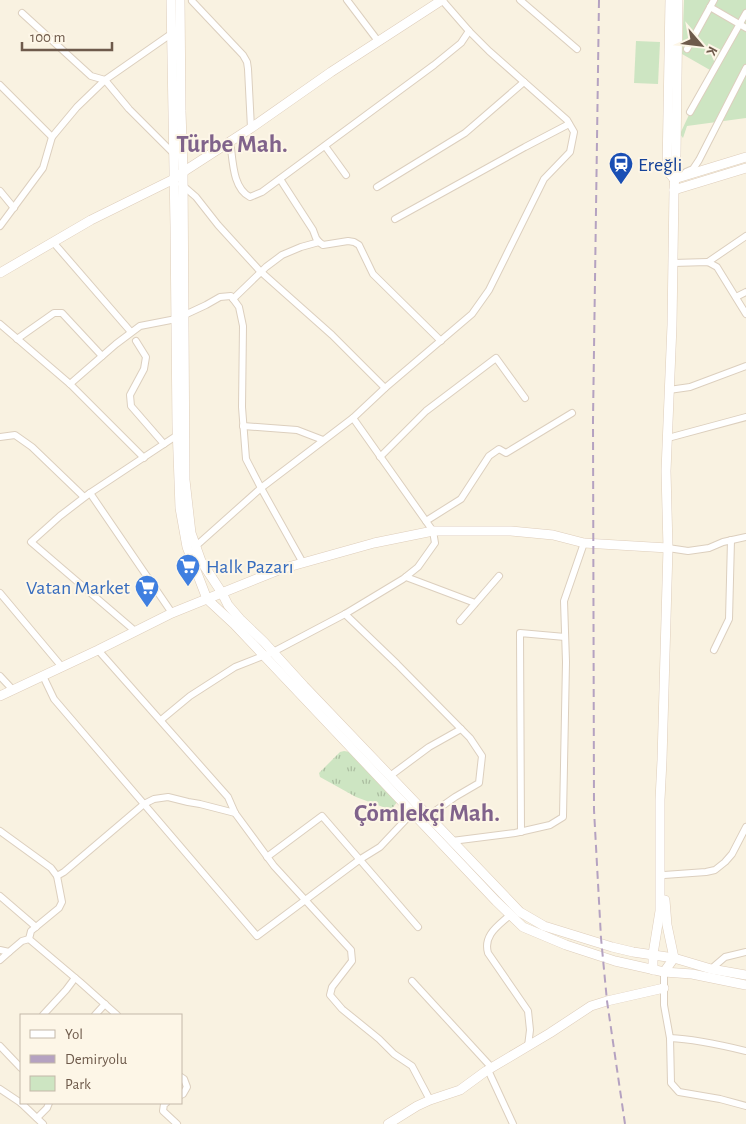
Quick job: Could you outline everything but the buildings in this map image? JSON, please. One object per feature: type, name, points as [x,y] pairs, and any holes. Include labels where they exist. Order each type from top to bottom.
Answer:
[{"type":"main road","points":[[171,0],[174,179],[185,430],[185,480],[191,533],[201,561],[228,605],[520,912],[544,926],[612,947],[674,958],[710,969],[746,976]]},
{"type":"main road","points":[[0,272],[91,220],[174,179],[331,72],[442,0]]},
{"type":"main road","points":[[670,0],[667,170],[674,179]]},
{"type":"main road","points":[[653,970],[653,954],[660,911],[660,800],[668,548],[666,471],[676,154],[678,0]]},
{"type":"main road","points":[[180,3],[183,172],[177,436],[180,508],[187,547],[207,599],[234,624],[412,813],[523,927],[566,945],[615,961],[653,970],[692,974],[746,985]]},
{"type":"main road","points":[[674,179],[746,157]]},
{"type":"main road","points":[[674,190],[746,168]]},
{"type":"main road","points":[[0,696],[172,613],[281,569],[374,543],[433,531],[510,531],[553,535],[584,543],[668,548]]},
{"type":"main road","points":[[662,771],[666,785],[664,875],[667,925],[674,958],[664,972]]},
{"type":"main road","points":[[388,1124],[417,1106],[460,1090],[591,1006],[606,1000],[664,988]]},
{"type":"street","points":[[180,3],[192,0],[243,55],[247,62],[251,128]]},
{"type":"street","points":[[348,0],[378,41]]},
{"type":"street","points":[[196,546],[261,488],[352,418],[472,314],[488,290],[544,179],[570,152],[574,132],[566,120],[469,31],[442,0]]},
{"type":"street","points":[[520,0],[577,49]]},
{"type":"street","points":[[687,49],[714,0]]},
{"type":"street","points":[[710,7],[743,26]]},
{"type":"street","points":[[22,13],[91,76],[104,80],[129,109],[174,154]]},
{"type":"street","points":[[690,112],[743,26],[746,13]]},
{"type":"street","points":[[230,141],[236,179],[244,194],[250,197],[262,192],[434,65],[461,43],[469,31]]},
{"type":"street","points":[[0,226],[43,168],[52,137],[77,107],[104,80],[172,34]]},
{"type":"street","points":[[674,179],[693,168],[699,160],[746,68]]},
{"type":"street","points":[[377,187],[465,133],[524,82]]},
{"type":"street","points":[[0,85],[52,137]]},
{"type":"street","points":[[395,219],[569,124]]},
{"type":"street","points":[[325,146],[346,175]]},
{"type":"street","points":[[174,179],[196,197],[218,225],[262,272],[332,335],[385,388]]},
{"type":"street","points":[[280,179],[319,242],[324,245],[348,241],[359,245],[373,274],[440,341]]},
{"type":"street","points":[[0,191],[14,208]]},
{"type":"street","points":[[708,262],[746,236]]},
{"type":"street","points":[[53,242],[131,332]]},
{"type":"street","points":[[233,299],[282,255],[319,242]]},
{"type":"street","points":[[673,263],[708,262],[717,267],[746,314]]},
{"type":"street","points":[[736,297],[746,292]]},
{"type":"street","points":[[70,384],[140,326],[180,317],[220,296],[231,296],[239,307],[242,326],[242,408],[246,458],[303,563]]},
{"type":"street","points":[[17,339],[54,313],[62,313],[102,356]]},
{"type":"street","points":[[0,324],[70,384],[144,458]]},
{"type":"street","points":[[136,341],[146,357],[144,369],[130,395],[131,406],[164,444]]},
{"type":"street","points":[[380,456],[426,411],[496,358],[525,398]]},
{"type":"street","points":[[669,390],[690,387],[746,366]]},
{"type":"street","points":[[426,521],[460,499],[489,456],[500,449],[506,453],[572,413]]},
{"type":"street","points":[[668,438],[746,417]]},
{"type":"street","points":[[161,720],[190,696],[235,667],[273,652],[345,614],[406,577],[418,567],[435,543],[433,531],[352,418]]},
{"type":"street","points":[[243,426],[297,430],[323,440]]},
{"type":"street","points":[[135,632],[31,542],[87,495],[185,430]]},
{"type":"street","points":[[0,436],[15,435],[21,439],[87,495],[172,613]]},
{"type":"street","points":[[668,548],[688,551],[709,548],[723,542],[746,537]]},
{"type":"street","points":[[714,650],[729,620],[731,540]]},
{"type":"street","points":[[452,841],[521,832],[550,825],[564,818],[566,672],[564,601],[584,543]]},
{"type":"street","points":[[460,620],[499,576]]},
{"type":"street","points":[[406,577],[475,603]]},
{"type":"street","points":[[0,593],[62,667]]},
{"type":"street","points":[[345,614],[470,738],[482,756],[479,783],[428,816]]},
{"type":"street","points":[[521,832],[520,634],[565,636]]},
{"type":"street","points":[[98,650],[228,796],[235,814],[274,866],[351,950],[352,961],[332,987],[330,995],[342,1009],[379,1039],[394,1054],[412,1066],[430,1100]]},
{"type":"street","points":[[0,676],[13,690]]},
{"type":"street","points":[[42,676],[54,699],[257,936],[359,860],[380,847],[412,813]]},
{"type":"street","points":[[390,776],[429,748],[461,729]]},
{"type":"street","points":[[57,876],[86,854],[144,804],[154,798],[168,797],[235,814]]},
{"type":"street","points":[[267,857],[322,816],[418,927]]},
{"type":"street","points":[[664,875],[715,870],[732,854],[746,827]]},
{"type":"street","points":[[0,831],[51,868],[57,876],[62,902],[59,908],[31,931],[29,939]]},
{"type":"street","points":[[0,896],[36,927]]},
{"type":"street","points":[[510,915],[494,929],[486,946],[488,953],[528,1011],[530,1030],[528,1046]]},
{"type":"street","points":[[0,960],[22,941],[29,939]]},
{"type":"street","points":[[29,939],[117,1014]]},
{"type":"street","points":[[0,950],[9,952]]},
{"type":"street","points":[[710,969],[725,957],[746,952]]},
{"type":"street","points":[[664,972],[664,1005],[670,1038],[671,1083],[679,1092],[720,1099],[746,1106]]},
{"type":"street","points":[[44,1014],[75,978]]},
{"type":"street","points":[[412,981],[490,1069],[513,1124]]},
{"type":"street","points":[[95,1014],[105,1004]]},
{"type":"street","points":[[670,1038],[697,1040],[746,1051]]},
{"type":"street","points":[[0,1046],[20,1067]]},
{"type":"street","points":[[182,1077],[187,1087],[182,1094]]},
{"type":"street","points":[[0,1088],[20,1102]]},
{"type":"street","points":[[22,1104],[43,1124]]},
{"type":"street","points":[[37,1118],[49,1104]]},
{"type":"street","points":[[164,1104],[163,1111],[177,1124]]},
{"type":"green space","points":[[684,0],[746,0],[746,118],[687,126],[683,138],[680,134],[710,70],[682,54]]},
{"type":"green space","points":[[636,41],[660,42],[658,84],[634,83]]},
{"type":"green space","points":[[340,752],[350,752],[397,802],[391,810],[356,797],[320,777],[319,773]]},
{"type":"railway","points":[[599,0],[593,420],[594,810],[601,938],[607,1001],[625,1124]]},
{"type":"place","name":"Ereğli","points":[[621,185]]},
{"type":"place","name":"Halk Pazarı","points":[[188,587]]},
{"type":"place","name":"Vatan Market","points":[[147,608]]},
{"type":"district","name":"Türbe Mah.","points":[[232,143]]},
{"type":"district","name":"Çömlekçi Mah.","points":[[427,812]]}]
